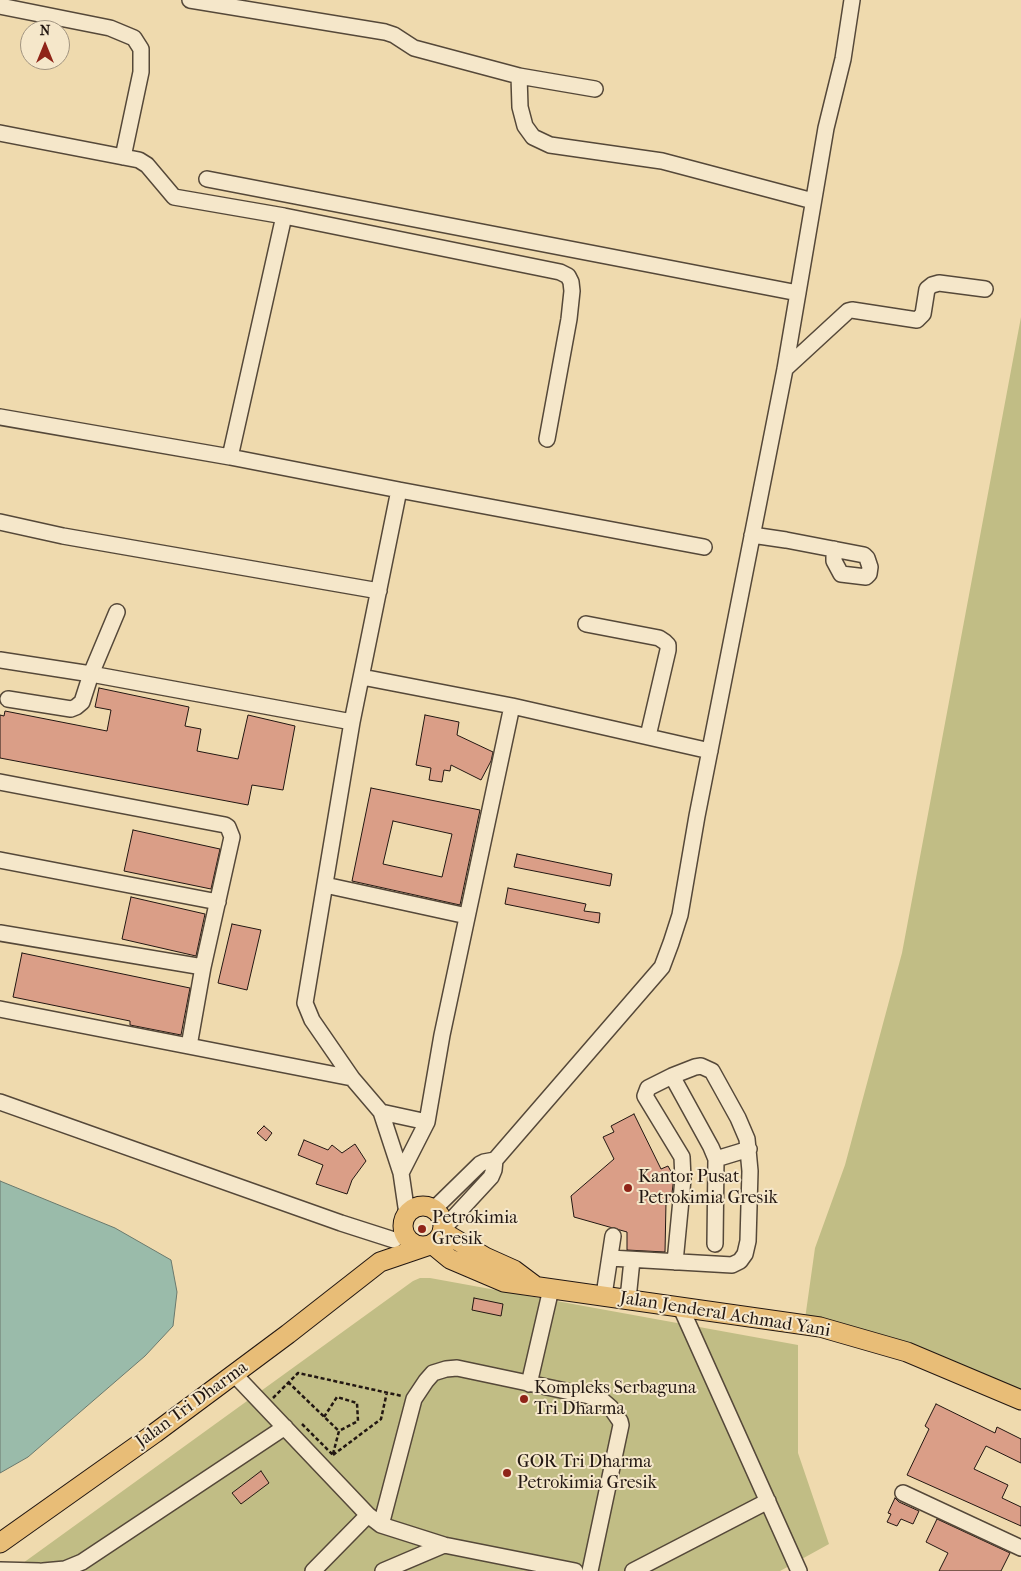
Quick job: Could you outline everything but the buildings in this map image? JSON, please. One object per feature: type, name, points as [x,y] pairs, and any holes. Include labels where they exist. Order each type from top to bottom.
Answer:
[{"type":"main road","points":[[436,1238],[441,1218],[434,1209],[429,1207],[417,1207],[401,1226],[406,1236],[415,1245],[436,1238],[514,1270],[544,1288]]},
{"type":"main road","name":"Jalan Tri Dharma","points":[[380,1262],[401,1226]]},
{"type":"main road","name":"Jalan Tri Dharma","points":[[0,1543],[155,1433],[380,1262],[436,1238]]},
{"type":"main road","name":"Jalan Jenderal Achmad Yani","points":[[544,1288],[820,1327],[907,1352],[1021,1400]]},
{"type":"street","points":[[190,0],[385,32],[394,35],[414,48],[519,76],[595,89]]},
{"type":"street","points":[[436,1238],[491,1177],[495,1160],[662,967],[680,915],[697,816],[785,369],[826,128],[843,59],[852,0]]},
{"type":"street","points":[[0,6],[110,28],[134,38],[141,49],[141,72],[123,157]]},
{"type":"street","points":[[519,76],[522,116],[525,126],[533,137],[550,144],[671,164],[814,201]]},
{"type":"street","points":[[0,133],[138,160],[147,166],[174,197],[284,216],[560,272],[568,276],[572,291],[569,319],[547,440]]},
{"type":"street","points":[[207,179],[798,293]]},
{"type":"street","points":[[230,457],[284,216]]},
{"type":"street","points":[[785,369],[844,314],[852,310],[917,320],[923,314],[928,289],[932,285],[939,283],[985,288]]},
{"type":"street","points":[[0,416],[230,457],[704,547]]},
{"type":"street","points":[[0,1102],[341,1224],[401,1226],[401,1173],[381,1112],[352,1078],[312,1020],[305,1003],[352,722],[399,490]]},
{"type":"street","points":[[0,522],[73,537],[379,591]]},
{"type":"street","points":[[752,535],[834,549]]},
{"type":"street","points":[[8,699],[70,710],[82,702],[91,674],[117,612]]},
{"type":"street","points":[[586,624],[659,638],[668,645],[648,736]]},
{"type":"street","points":[[0,660],[91,674],[352,722]]},
{"type":"street","points":[[362,677],[512,706],[710,750]]},
{"type":"street","points":[[401,1173],[427,1122],[442,1035],[512,706]]},
{"type":"street","points":[[0,782],[225,825],[231,831],[232,837],[203,968],[189,1046]]},
{"type":"street","points":[[0,860],[218,902]]},
{"type":"street","points":[[325,885],[467,916]]},
{"type":"street","points":[[0,933],[203,968]]},
{"type":"street","points":[[0,1009],[352,1078]]},
{"type":"street","points":[[610,1258],[632,1260],[732,1265],[740,1261],[745,1254],[748,1233],[750,1171],[747,1139],[738,1118],[712,1071],[701,1066],[672,1076],[648,1088],[645,1096],[682,1157],[683,1179],[675,1262]]},
{"type":"street","points":[[672,1076],[716,1159],[715,1244]]},
{"type":"street","points":[[381,1112],[427,1122]]},
{"type":"street","points":[[716,1159],[749,1150]]},
{"type":"street","points":[[434,1209],[480,1164],[495,1160]]},
{"type":"street","points":[[604,1295],[613,1236]]},
{"type":"street","points":[[628,1299],[632,1260]]},
{"type":"street","points":[[529,1384],[544,1288]]},
{"type":"street","points":[[681,1308],[799,1571]]},
{"type":"street","points":[[381,1525],[414,1398],[427,1378],[433,1373],[457,1368],[594,1398],[603,1401],[611,1408],[620,1420],[621,1425],[590,1571]]},
{"type":"street","points":[[234,1374],[368,1516],[381,1525],[444,1545],[575,1571]]},
{"type":"street","points":[[43,1571],[65,1569],[82,1562],[285,1427]]},
{"type":"street","points":[[902,1493],[1021,1548]]},
{"type":"street","points":[[632,1571],[768,1501]]},
{"type":"street","points":[[313,1571],[368,1516]]},
{"type":"street","points":[[383,1571],[444,1545]]},
{"type":"street","points":[[498,1556],[519,1571]]},
{"type":"street","points":[[0,1570],[39,1571]]},
{"type":"path","points":[[266,1407],[288,1382],[299,1373],[414,1398]]},
{"type":"path","points":[[288,1382],[339,1431]]},
{"type":"path","points":[[333,1455],[381,1419],[387,1392]]},
{"type":"path","points":[[324,1416],[337,1397],[357,1403],[358,1421],[339,1431],[333,1455]]},
{"type":"path","points":[[301,1422],[333,1455]]},
{"type":"shaded area","points":[[1021,317],[1021,1390],[805,1319],[815,1248],[845,1165],[902,953]]},
{"type":"shaded area","points":[[0,1181],[115,1228],[171,1260],[177,1292],[173,1326],[145,1356],[28,1457],[0,1473]]},
{"type":"shaded area","name":"Kompleks Serbaguna Tri Dharma","points":[[420,1278],[430,1278],[798,1345],[798,1453],[829,1544],[780,1571],[12,1571],[413,1281]]},
{"type":"place","name":"Kantor Pusat Petrokimia Gresik","points":[[628,1188]]},
{"type":"place","name":"Petrokimia Gresik","points":[[422,1229]]},
{"type":"place","name":"Kompleks Serbaguna Tri Dharma","points":[[524,1399]]},
{"type":"place","name":"GOR Tri Dharma Petrokimia Gresik","points":[[507,1473]]}]
